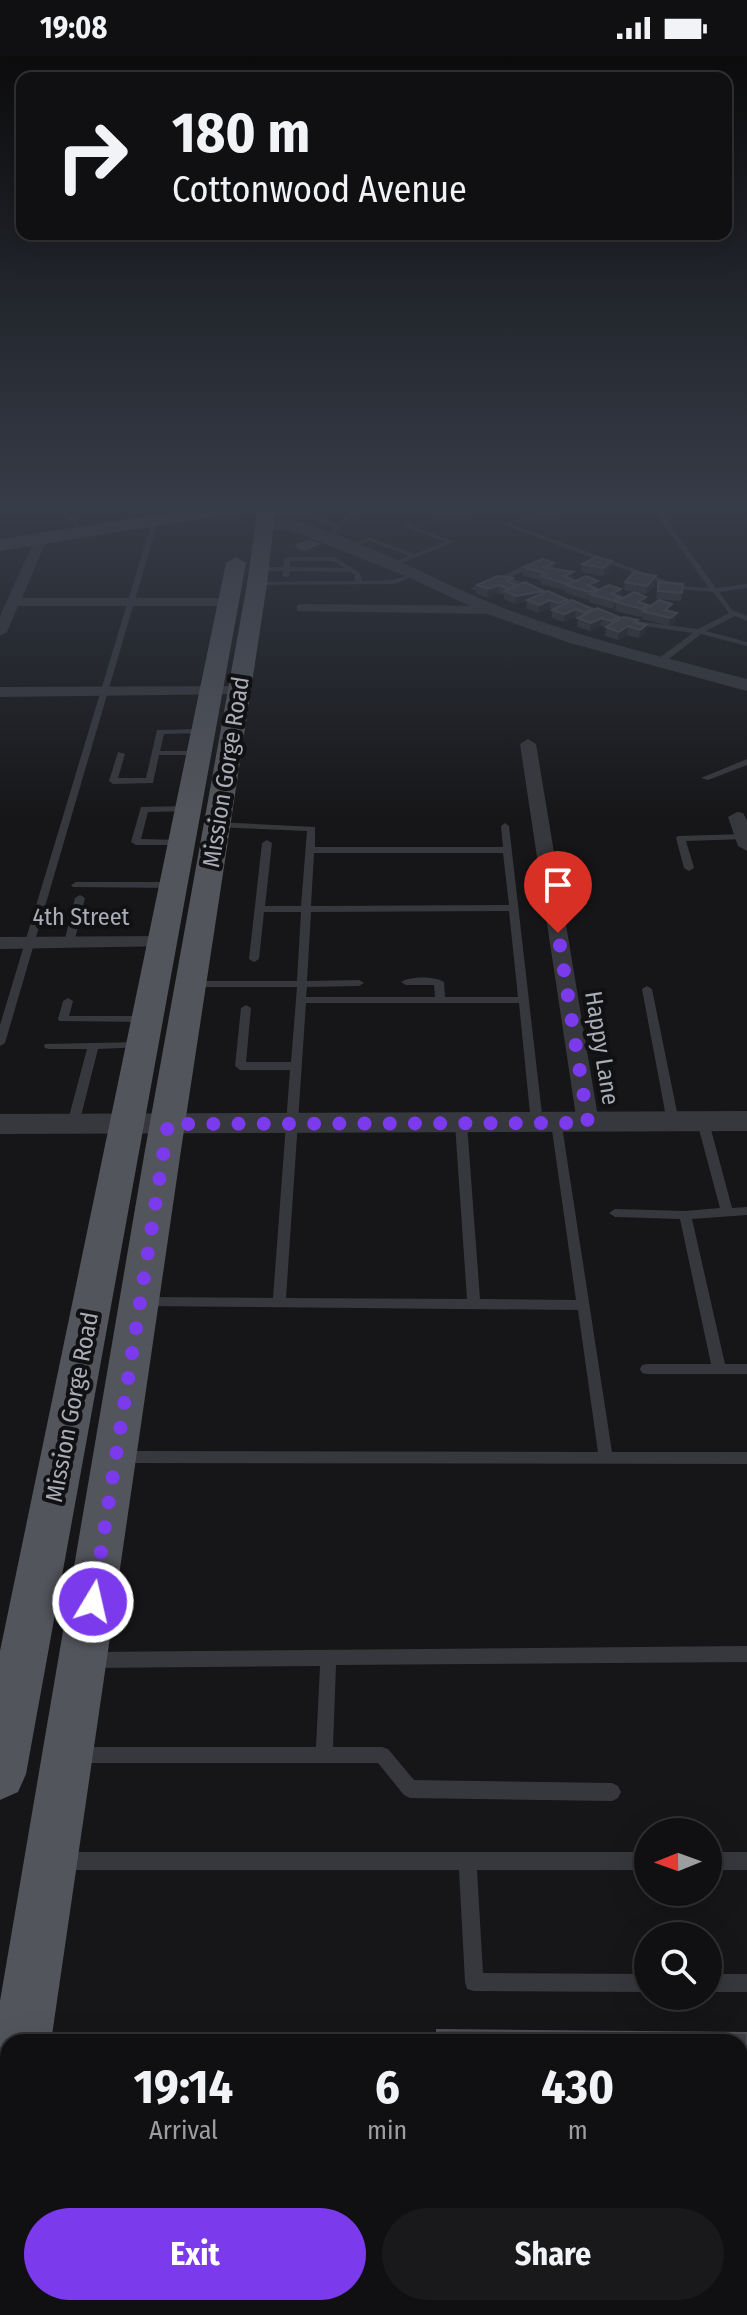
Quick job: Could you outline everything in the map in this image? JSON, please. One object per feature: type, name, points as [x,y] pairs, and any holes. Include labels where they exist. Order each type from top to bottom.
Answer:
[{"type":"main road","name":"Mission Gorge Road","points":[[23,2034],[140,1302],[148,1124],[146,1032],[228,608]]},
{"type":"main road","name":"Mission Gorge Road","points":[[0,1774],[148,1124],[191,984],[253,608]]},
{"type":"street","points":[[0,632],[6,608]]},
{"type":"street","points":[[342,608],[493,610]]},
{"type":"street","points":[[490,608],[576,639],[747,685]]},
{"type":"street","points":[[0,692],[239,691]]},
{"type":"street","name":"Happy Lane","points":[[528,744],[588,1123]]},
{"type":"street","name":"4th Street","points":[[0,943],[163,942]]},
{"type":"street","points":[[0,1124],[747,1121]]},
{"type":"lane","points":[[0,1043],[129,608]]},
{"type":"lane","points":[[591,608],[632,623],[702,632],[747,644]]},
{"type":"lane","points":[[730,608],[734,614],[747,619]]},
{"type":"lane","points":[[658,663],[734,614]]},
{"type":"lane","points":[[121,754],[113,781],[150,781],[160,732],[200,742]]},
{"type":"lane","points":[[156,753],[200,742]]},
{"type":"lane","points":[[705,778],[747,762]]},
{"type":"lane","points":[[181,843],[136,842],[144,809],[188,809]]},
{"type":"lane","points":[[217,825],[312,829],[279,1302]]},
{"type":"lane","points":[[505,826],[522,1000],[584,1305],[606,1459]]},
{"type":"lane","points":[[689,868],[681,838],[744,833]]},
{"type":"lane","points":[[254,959],[267,843]]},
{"type":"lane","points":[[310,850],[507,850]]},
{"type":"lane","points":[[76,885],[173,885]]},
{"type":"lane","points":[[69,943],[80,898]]},
{"type":"lane","points":[[260,909],[513,908]]},
{"type":"lane","points":[[406,982],[439,982],[440,1000]]},
{"type":"lane","points":[[191,984],[359,983]]},
{"type":"lane","points":[[647,989],[673,1122]]},
{"type":"lane","points":[[301,1000],[522,1000]]},
{"type":"lane","points":[[68,1001],[63,1019],[146,1032]]},
{"type":"lane","points":[[246,1008],[240,1066],[296,1066]]},
{"type":"lane","points":[[49,1046],[93,1046],[146,1032]]},
{"type":"lane","points":[[73,1124],[93,1046]]},
{"type":"lane","points":[[703,1122],[727,1211]]},
{"type":"lane","points":[[461,1124],[474,1304]]},
{"type":"lane","points":[[615,1213],[685,1215],[747,1211]]},
{"type":"lane","points":[[685,1215],[719,1369]]},
{"type":"lane","points":[[140,1302],[584,1305]]},
{"type":"lane","points":[[647,1369],[747,1369]]},
{"type":"lane","points":[[116,1457],[747,1458]]},
{"type":"lane","points":[[84,1660],[747,1654]]},
{"type":"lane","points":[[324,1755],[328,1658]]},
{"type":"lane","points":[[68,1755],[382,1755],[410,1789],[612,1792]]},
{"type":"lane","points":[[51,1861],[634,1861]]},
{"type":"lane","points":[[722,1861],[747,1861]]},
{"type":"lane","points":[[468,1862],[474,1982],[634,1983]]},
{"type":"lane","points":[[722,1983],[747,1983]]},
{"type":"building","points":[[555,608],[592,609],[585,613],[576,609],[565,614],[552,610]]},
{"type":"building","points":[[596,608],[619,617],[611,621],[602,618],[591,623],[578,618]]},
{"type":"building","points":[[667,608],[665,610],[677,613],[670,618],[643,611]]},
{"type":"building","points":[[623,617],[646,625],[640,630],[628,626],[619,632],[606,627]]},
{"type":"building","points":[[437,2030],[747,2033],[747,2034],[437,2034]]},
{"type":"route","points":[[93,1602],[168,1124],[588,1123],[558,933]]}]
